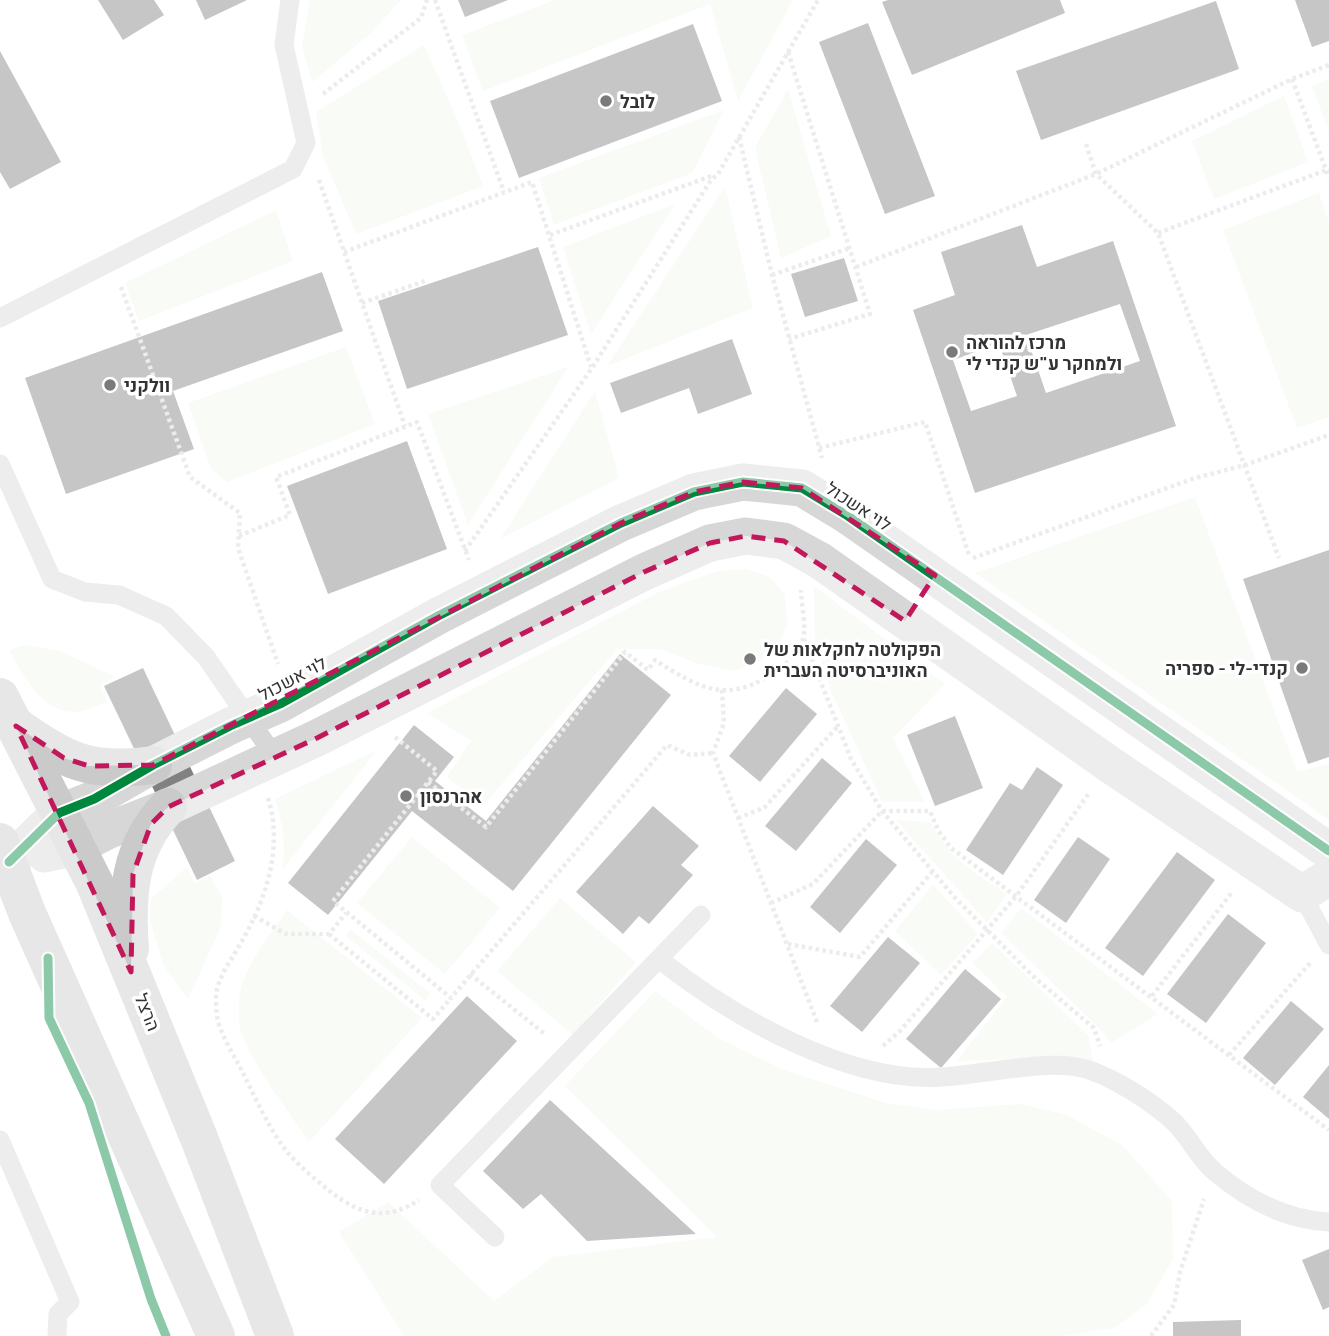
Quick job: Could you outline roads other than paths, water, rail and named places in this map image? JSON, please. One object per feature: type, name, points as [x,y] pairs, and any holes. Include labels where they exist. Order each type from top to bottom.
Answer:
[{"type":"main road","points":[[8,711],[64,758],[89,766],[108,769],[163,760]]},
{"type":"main road","name":"הרצל","points":[[8,711],[95,884],[199,1138],[275,1336]]},
{"type":"main road","points":[[131,972],[128,920],[132,874],[143,839],[151,824],[179,801]]},
{"type":"main road","points":[[3,856],[216,1336]]},
{"type":"street","name":"לוי אשכול","points":[[59,813],[94,799],[163,760],[230,726],[250,719],[621,523],[694,492],[743,482],[802,488],[836,508],[1329,851]]},
{"type":"street","points":[[3,856],[76,847],[328,733],[644,572],[710,543],[746,536],[784,541],[802,551],[1255,863],[1315,886]]},
{"type":"street","points":[[905,621],[935,575]]},
{"type":"street","points":[[297,694],[328,733]]},
{"type":"street","points":[[3,856],[59,813]]},
{"type":"lane","points":[[0,317],[293,169],[306,143],[284,45],[290,0]]},
{"type":"lane","points":[[0,464],[52,579],[85,592],[119,595],[166,616],[206,657],[250,719],[266,761]]},
{"type":"lane","points":[[1315,886],[1328,944]]},
{"type":"lane","points":[[495,1237],[440,1185],[701,915]]},
{"type":"lane","points":[[659,959],[687,981],[746,1017],[810,1050],[859,1068],[903,1078],[941,1078],[1061,1064],[1090,1070],[1132,1091],[1174,1123],[1213,1171],[1261,1205],[1289,1216],[1329,1222]]},
{"type":"lane","points":[[0,1140],[70,1302],[58,1314],[57,1336]]},
{"type":"place","name":"לובל","points":[[606,101]]},
{"type":"place","name":"מרכז להוראה ולמחקר ע\"ש קנדי לי","points":[[952,352]]},
{"type":"place","name":"וולקני","points":[[110,385]]},
{"type":"place","name":"הפקולטה לחקלאות של האוניברסיטה העברית","points":[[750,659]]},
{"type":"place","name":"קנדי-לי - ספריה","points":[[1302,668]]},
{"type":"place","name":"אהרנסון","points":[[406,796]]}]
